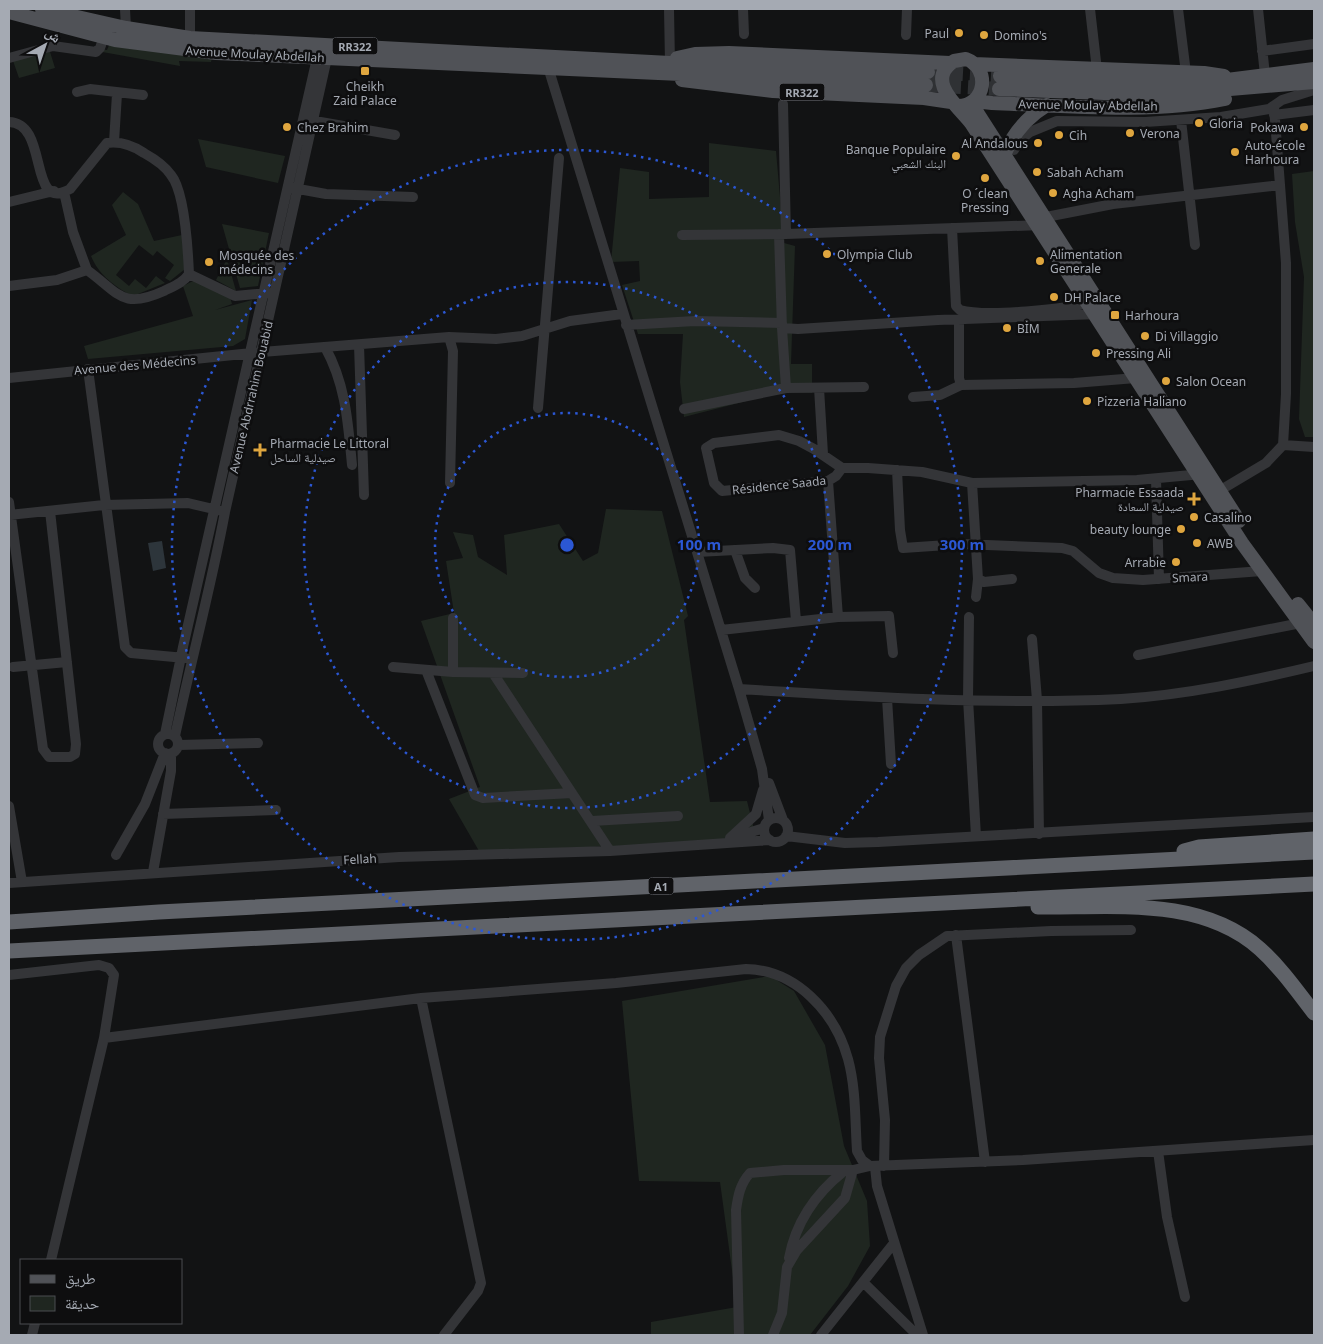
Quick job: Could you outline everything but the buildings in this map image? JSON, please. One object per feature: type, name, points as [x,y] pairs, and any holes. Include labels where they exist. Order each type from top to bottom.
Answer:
[{"type":"highway","points":[[1285,842],[1314,832]]},
{"type":"highway","points":[[1160,858],[1199,847],[1314,839]]},
{"type":"highway","name":"A1","points":[[9,922],[1160,858],[1314,852]]},
{"type":"highway","points":[[9,951],[1314,884]]},
{"type":"highway","points":[[909,904],[1172,910],[1200,916],[1227,926],[1260,949],[1281,970],[1314,1013]]},
{"type":"main road","name":"Avenue Moulay Abdellah","points":[[9,12],[104,37],[140,44],[216,53],[655,72],[927,79],[670,63],[190,38],[126,28],[42,9]]},
{"type":"main road","name":"Avenue Moulay Abdellah","points":[[670,63],[679,57],[695,54],[729,53],[950,63]]},
{"type":"main road","name":"RR322","points":[[950,63],[962,59],[974,64]]},
{"type":"main road","points":[[950,63],[945,70],[943,84],[946,96],[964,103],[1007,156],[1093,301],[1203,474]]},
{"type":"main road","name":"Avenue Moulay Abdellah","points":[[974,64],[1186,73],[1262,81],[1314,82]]},
{"type":"main road","points":[[964,103],[980,95],[982,83],[980,72],[974,64]]},
{"type":"main road","name":"Avenue Moulay Abdellah","points":[[1242,78],[1222,82],[1169,85],[1000,83],[1159,95],[1262,81],[1314,69]]},
{"type":"main road","name":"Avenue Moulay Abdellah","points":[[655,72],[695,83],[733,88],[924,98],[964,103],[1134,107],[1193,104],[1233,98],[1262,81]]},
{"type":"main road","points":[[964,103],[1045,222]]},
{"type":"main road","points":[[1007,156],[1014,136],[1024,122],[1047,105]]},
{"type":"main road","points":[[1102,314],[1136,378],[1308,623],[1314,642]]},
{"type":"main road","points":[[1216,493],[1262,571],[1308,623]]},
{"type":"street","points":[[125,9],[126,28]]},
{"type":"street","points":[[190,9],[190,38]]},
{"type":"street","points":[[669,9],[670,63]]},
{"type":"street","points":[[743,9],[744,34]]},
{"type":"street","points":[[906,36],[907,9]]},
{"type":"street","points":[[1090,9],[1097,70]]},
{"type":"street","points":[[1178,9],[1186,73]]},
{"type":"street","points":[[1258,9],[1262,50],[1262,81]]},
{"type":"street","points":[[9,58],[53,46],[96,52],[100,48],[104,37]]},
{"type":"street","points":[[1262,50],[1314,44]]},
{"type":"street","name":"Avenue Abdrrahim Bouabid","points":[[173,738],[214,571],[220,510],[262,294],[292,188],[322,58]]},
{"type":"street","points":[[548,67],[622,314],[739,689],[763,774],[783,820],[788,827],[786,836],[845,843],[1039,834],[1314,817]]},
{"type":"street","points":[[77,92],[90,90],[143,95]]},
{"type":"street","points":[[1216,493],[1266,463],[1283,446],[1286,394],[1286,263],[1274,111],[1282,100],[1314,90]]},
{"type":"street","points":[[114,142],[117,94]]},
{"type":"street","points":[[783,104],[782,325],[786,388]]},
{"type":"street","points":[[1007,156],[1020,140],[1035,128],[1050,123],[1181,120],[1274,111],[1314,110]]},
{"type":"street","points":[[308,120],[395,135]]},
{"type":"street","points":[[1181,120],[1195,245]]},
{"type":"street","points":[[9,122],[18,124],[28,130],[33,142],[41,179],[48,188],[59,192]]},
{"type":"street","points":[[9,202],[70,188],[107,143],[123,143],[145,153],[167,170],[174,179],[183,214],[189,274],[184,281],[158,294],[131,301],[118,295],[87,270],[59,192]]},
{"type":"street","points":[[538,408],[559,158]]},
{"type":"street","points":[[682,235],[782,234],[952,228],[1045,222],[1092,207],[1280,185]]},
{"type":"street","points":[[292,188],[326,194],[413,197]]},
{"type":"street","name":"Avenue Abdrrahim Bouabid","points":[[173,738],[180,658],[202,569],[220,510],[262,352],[292,188]]},
{"type":"street","points":[[952,228],[956,306],[960,310],[975,312],[1064,308],[1093,301]]},
{"type":"street","points":[[9,286],[57,280],[87,270]]},
{"type":"street","points":[[189,274],[235,296],[274,292]]},
{"type":"street","name":"Avenue des Médecins","points":[[9,378],[262,352],[449,337],[496,339],[522,336],[584,318],[622,314]]},
{"type":"street","points":[[626,325],[694,321],[782,325],[798,329],[903,322],[1102,314]]},
{"type":"street","points":[[959,320],[961,385]]},
{"type":"street","points":[[449,337],[453,351],[450,484]]},
{"type":"street","points":[[359,345],[364,495]]},
{"type":"street","points":[[325,348],[337,370],[344,395],[352,465]]},
{"type":"street","points":[[88,369],[104,504],[125,648],[131,653],[191,659]]},
{"type":"street","points":[[913,397],[940,395],[961,385],[968,387],[1074,383],[1136,378]]},
{"type":"street","points":[[684,409],[786,388],[864,387]]},
{"type":"street","points":[[819,388],[819,451],[842,468],[922,472],[972,483],[1009,484],[1156,479],[1203,474]]},
{"type":"street","name":"Résidence Saada","points":[[819,451],[786,436],[774,434],[714,443],[706,448],[714,483],[720,490],[828,481],[836,476],[842,468]]},
{"type":"street","points":[[1283,446],[1314,447]]},
{"type":"street","points":[[897,470],[901,543],[903,548],[962,544],[1068,549],[1099,573],[1113,578],[1159,579]]},
{"type":"street","name":"Smara","points":[[1156,479],[1159,579],[1262,571]]},
{"type":"street","points":[[828,481],[838,617]]},
{"type":"street","points":[[972,483],[978,579],[976,597]]},
{"type":"street","points":[[9,502],[44,753],[49,757],[64,758],[74,756],[76,748],[50,511]]},
{"type":"street","points":[[10,515],[104,504],[188,503],[220,510]]},
{"type":"street","points":[[697,552],[773,548],[790,550],[796,621]]},
{"type":"street","points":[[734,550],[742,573],[754,588]]},
{"type":"street","points":[[202,569],[214,571]]},
{"type":"street","points":[[978,579],[984,582],[1012,579]]},
{"type":"street","points":[[721,630],[838,617],[889,616],[893,653]]},
{"type":"street","points":[[969,617],[968,699],[976,836]]},
{"type":"street","points":[[453,618],[453,672]]},
{"type":"street","points":[[1138,655],[1308,623]]},
{"type":"street","points":[[1032,639],[1037,700],[1039,834]]},
{"type":"street","points":[[13,667],[67,662]]},
{"type":"street","points":[[739,689],[887,698],[1037,700],[1122,698],[1217,688],[1314,666]]},
{"type":"street","points":[[393,667],[453,672],[523,673]]},
{"type":"street","points":[[426,670],[475,795],[482,798],[572,792]]},
{"type":"street","points":[[493,673],[610,851]]},
{"type":"street","points":[[887,698],[890,764]]},
{"type":"street","points":[[116,855],[151,790],[173,738]]},
{"type":"street","points":[[168,753],[160,750],[158,742],[173,738],[258,743]]},
{"type":"street","points":[[153,872],[163,814],[168,753]]},
{"type":"street","points":[[763,774],[767,824],[766,837],[770,840]]},
{"type":"street","points":[[730,838],[756,814],[762,800],[763,774]]},
{"type":"street","points":[[9,806],[22,882]]},
{"type":"street","points":[[163,814],[276,810]]},
{"type":"street","points":[[592,821],[678,816]]},
{"type":"street","name":"Fellah","points":[[712,844],[767,824],[774,818],[783,820]]},
{"type":"street","name":"Fellah","points":[[9,883],[399,857],[610,851],[770,840],[779,842],[786,836]]},
{"type":"street","points":[[923,1335],[877,1186],[877,1167],[885,1120],[879,1047],[887,1008],[896,986],[911,962],[939,940],[956,935],[1131,930]]},
{"type":"street","points":[[956,935],[985,1162]]},
{"type":"street","points":[[9,975],[99,965],[109,968],[114,979],[104,1038],[51,1259]]},
{"type":"street","points":[[104,1038],[421,998],[616,983],[746,969],[771,971],[804,990],[826,1014],[838,1034],[848,1058],[851,1074],[857,1151],[862,1160],[877,1167]]},
{"type":"street","points":[[421,998],[480,1283],[478,1291],[444,1335]]},
{"type":"street","points":[[739,1335],[736,1210],[743,1182],[750,1173],[784,1170],[848,1171],[877,1167],[985,1162],[1314,1140]]},
{"type":"street","points":[[1158,1151],[1168,1217],[1186,1297]]},
{"type":"street","points":[[774,1335],[782,1313],[791,1248],[800,1223],[812,1201],[823,1187],[848,1171]]},
{"type":"street","points":[[788,1267],[798,1250],[845,1198],[848,1171]]},
{"type":"street","points":[[821,1335],[894,1243]]},
{"type":"street","points":[[864,1282],[916,1335]]},
{"type":"green space","points":[[46,42],[55,68],[19,78],[12,58]]},
{"type":"green space","points":[[50,42],[107,50],[110,43],[212,58],[211,62],[179,61],[180,66]]},
{"type":"green space","points":[[198,139],[285,156],[278,183],[206,167]]},
{"type":"green space","points":[[709,143],[776,151],[784,243],[795,246],[791,364],[812,364],[812,393],[782,392],[684,417],[680,382],[683,334],[638,334],[622,285],[640,281],[639,261],[611,262],[620,168],[649,172],[649,199],[709,197]]},
{"type":"green space","points":[[1314,171],[1314,437],[1305,437],[1299,419],[1304,277],[1295,222],[1292,174]]},
{"type":"green space","points":[[123,192],[138,204],[154,241],[182,235],[185,269],[170,281],[165,278],[174,265],[157,251],[153,256],[139,245],[116,275],[129,286],[135,279],[146,288],[156,276],[165,283],[133,296],[108,280],[98,269],[91,256],[126,235],[112,205]]},
{"type":"green space","points":[[222,224],[269,233],[258,286],[240,288]]},
{"type":"green space","points":[[227,259],[236,291],[216,280]]},
{"type":"green space","points":[[195,280],[230,297],[232,304],[215,310],[252,300],[245,339],[233,346],[88,359],[84,346],[193,316],[183,286]]},
{"type":"green space","points":[[606,509],[662,511],[688,616],[684,620],[710,802],[747,801],[757,841],[479,851],[449,799],[480,787],[421,621],[454,613],[446,561],[463,558],[453,532],[473,535],[478,557],[507,575],[504,535],[559,524],[583,561],[598,553]]},
{"type":"green space","points":[[770,976],[794,991],[825,1045],[844,1146],[867,1201],[870,1246],[848,1286],[810,1335],[651,1335],[651,1322],[737,1307],[720,1182],[639,1181],[622,1001]]},
{"type":"shaded area","points":[[162,541],[166,568],[153,571],[148,543]]},
{"type":"tunnel","points":[[928,72],[1000,76]]},
{"type":"tunnel","points":[[926,85],[999,89]]},
{"type":"place","name":"Paul","points":[[959,33]]},
{"type":"place","name":"Domino's","points":[[984,35]]},
{"type":"place","name":"Cheikh Zaid Palace","points":[[365,71]]},
{"type":"place","name":"Gloria","points":[[1199,123]]},
{"type":"place","name":"Chez Brahim","points":[[287,127]]},
{"type":"place","name":"Pokawa","points":[[1304,127]]},
{"type":"place","name":"Verona","points":[[1130,133]]},
{"type":"place","name":"Cih","points":[[1059,135]]},
{"type":"place","name":"Al Andalous","points":[[1038,143]]},
{"type":"place","name":"Auto-école Harhoura","points":[[1235,152]]},
{"type":"place","name":"Banque Populaire البنك الشعبي","points":[[956,156]]},
{"type":"place","name":"Sabah Acham","points":[[1037,172]]},
{"type":"place","name":"O ´clean Pressing","points":[[985,178]]},
{"type":"place","name":"Agha Acham","points":[[1053,193]]},
{"type":"place","name":"Olympia Club","points":[[827,254]]},
{"type":"place","name":"Alimentation Generale","points":[[1040,261]]},
{"type":"place","name":"Mosquée des médecins","points":[[209,262]]},
{"type":"place","name":"DH Palace","points":[[1054,297]]},
{"type":"place","name":"Harhoura","points":[[1115,315]]},
{"type":"place","name":"BİM","points":[[1007,328]]},
{"type":"place","name":"Di Villaggio","points":[[1145,336]]},
{"type":"place","name":"Pressing Ali","points":[[1096,353]]},
{"type":"place","name":"Salon Ocean","points":[[1166,381]]},
{"type":"place","name":"Pizzeria Haliano","points":[[1087,401]]},
{"type":"place","name":"Pharmacie Le Littoral صيدلية الساحل","points":[[260,450]]},
{"type":"place","name":"Pharmacie Essaada صيدلية السعادة","points":[[1194,499]]},
{"type":"place","name":"Casalino","points":[[1194,517]]},
{"type":"place","name":"beauty lounge","points":[[1181,529]]},
{"type":"place","name":"AWB","points":[[1197,543]]},
{"type":"place","name":"Arrabie","points":[[1176,562]]}]
